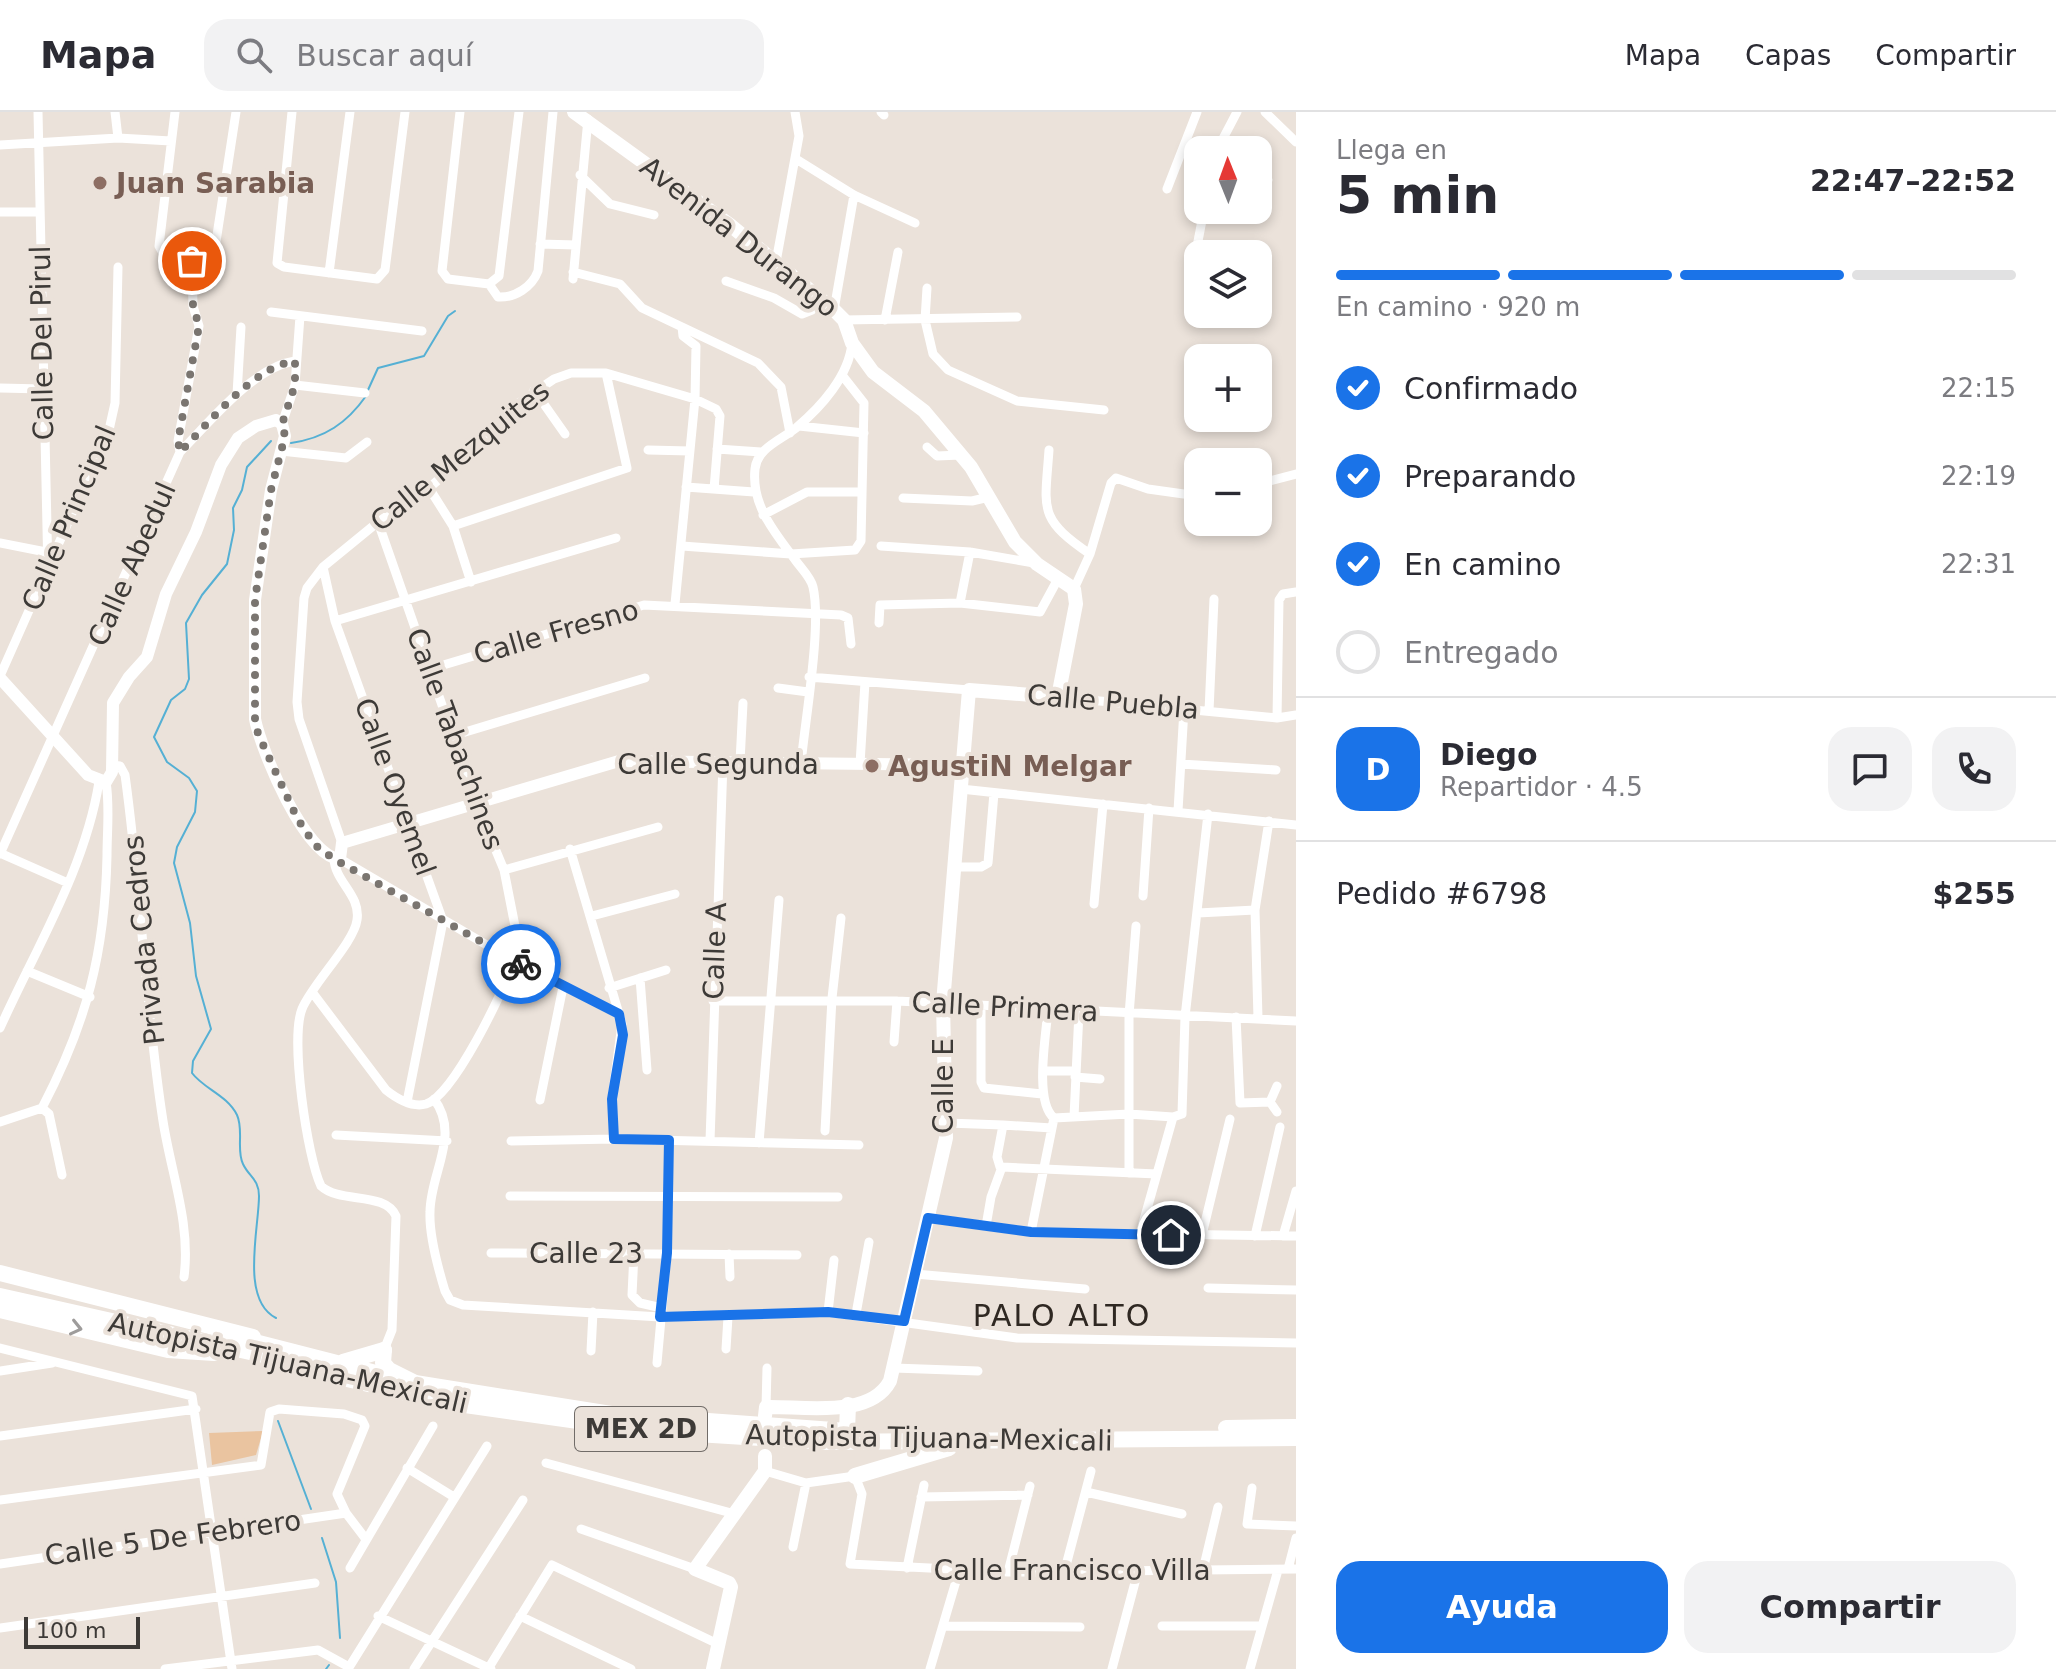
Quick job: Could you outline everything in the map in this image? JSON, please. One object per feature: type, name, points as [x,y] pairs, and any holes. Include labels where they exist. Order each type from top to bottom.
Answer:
[{"type":"highway","points":[[0,1273],[276,1352]]},
{"type":"highway","name":"Autopista Tijuana-Mexicali","points":[[0,1286],[276,1352],[343,1378],[444,1402],[649,1431],[824,1442],[1296,1438]]},
{"type":"highway","name":"Autopista Tijuana-Mexicali","points":[[0,1296],[333,1363],[415,1383],[611,1414],[847,1431],[1296,1427]]},
{"type":"highway","points":[[0,1310],[168,1350],[276,1352]]},
{"type":"highway","points":[[333,1363],[354,1361],[384,1350],[383,1363],[389,1370],[415,1383]]},
{"type":"highway","points":[[847,1431],[848,1405]]},
{"type":"highway","points":[[858,1480],[964,1443]]},
{"type":"main road","name":"Avenida Durango","points":[[581,116],[776,262],[839,315],[852,343],[873,372],[924,411],[961,455],[1015,542],[1037,564],[1074,589]]},
{"type":"main road","points":[[1058,697],[1076,604],[1074,589]]},
{"type":"main road","name":"Calle Puebla","points":[[969,690],[1058,697]]},
{"type":"main road","name":"Calle E","points":[[765,1411],[866,1403],[884,1393],[894,1368],[947,1123],[943,1003],[969,690]]},
{"type":"main road","points":[[713,1669],[731,1587],[695,1569],[735,1514],[765,1464]]},
{"type":"street","name":"Calle Del Pirul","points":[[38,112],[48,574]]},
{"type":"street","points":[[115,112],[118,138]]},
{"type":"street","points":[[0,145],[118,138],[171,141],[175,112]]},
{"type":"street","points":[[215,248],[236,112]]},
{"type":"street","points":[[292,112],[277,263],[377,279],[384,275],[405,112]]},
{"type":"street","points":[[329,273],[350,112]]},
{"type":"street","points":[[460,112],[443,276],[492,282]]},
{"type":"street","points":[[519,112],[492,282],[498,297],[524,289],[538,271],[553,112]]},
{"type":"street","points":[[776,262],[799,136],[795,112]]},
{"type":"street","points":[[1167,189],[1197,112]]},
{"type":"street","points":[[1227,136],[1237,112]]},
{"type":"street","points":[[1265,112],[1296,142]]},
{"type":"street","points":[[581,116],[573,275],[620,284],[642,308],[758,363],[773,374],[781,387],[790,433]]},
{"type":"street","name":"Calle Abedul","points":[[0,854],[180,452],[178,441],[199,326],[190,258],[163,253],[159,246],[171,141]]},
{"type":"street","points":[[796,159],[854,195],[915,223]]},
{"type":"street","points":[[580,175],[610,204],[654,215]]},
{"type":"street","points":[[854,195],[839,315],[885,320],[1017,317]]},
{"type":"street","points":[[0,212],[40,212]]},
{"type":"street","points":[[540,244],[576,245]]},
{"type":"street","points":[[885,320],[898,252]]},
{"type":"street","name":"Calle Principal","points":[[0,677],[109,430],[115,403],[118,267]]},
{"type":"street","points":[[726,281],[774,298],[802,314],[812,310],[820,298]]},
{"type":"street","points":[[927,288],[925,320],[933,354],[948,370],[1017,401],[1104,410]]},
{"type":"street","points":[[271,312],[422,331]]},
{"type":"street","points":[[300,316],[295,385],[282,424],[285,436],[271,490],[255,600],[255,719],[258,734],[297,818],[315,845],[511,959],[619,1014]]},
{"type":"street","points":[[237,394],[241,327]]},
{"type":"street","points":[[675,604],[695,399],[696,346],[683,336],[682,327]]},
{"type":"street","points":[[801,764],[815,616],[813,584],[763,515],[754,492],[755,466],[761,452],[799,426],[842,375],[851,356],[852,343]]},
{"type":"street","points":[[180,452],[237,394],[283,363],[295,361]]},
{"type":"street","name":"Calle Mezquites","points":[[342,843],[299,719],[297,702],[307,588],[323,567],[378,522],[429,488],[474,450],[511,408],[534,390],[571,373],[606,373],[695,399],[716,409],[720,416],[717,449]]},
{"type":"street","points":[[453,526],[627,468],[606,373]]},
{"type":"street","points":[[682,546],[791,554],[855,550],[861,541],[864,403],[842,375]]},
{"type":"street","points":[[295,385],[365,393]]},
{"type":"street","points":[[0,388],[43,389]]},
{"type":"street","points":[[534,390],[565,434]]},
{"type":"street","points":[[1,1023],[68,883],[102,782],[112,765],[113,703],[147,657],[166,594],[221,465],[238,438],[265,421],[282,424]]},
{"type":"street","points":[[799,426],[864,433]]},
{"type":"street","points":[[281,451],[346,458],[367,442]]},
{"type":"street","points":[[927,447],[937,456],[961,455]]},
{"type":"street","points":[[714,489],[717,449],[761,452]]},
{"type":"street","points":[[648,450],[690,451]]},
{"type":"street","points":[[1049,450],[1045,509],[1049,520],[1090,554]]},
{"type":"street","points":[[1272,480],[1296,474]]},
{"type":"street","points":[[1074,589],[1090,554],[1111,483],[1122,478],[1148,489],[1184,495]]},
{"type":"street","points":[[686,487],[754,492]]},
{"type":"street","points":[[429,488],[453,526],[471,582]]},
{"type":"street","points":[[763,515],[807,492],[861,492]]},
{"type":"street","points":[[903,498],[972,501],[989,497]]},
{"type":"street","name":"Calle Tabachines","points":[[378,522],[452,736],[504,870],[515,926],[511,959],[485,1031],[434,1099]]},
{"type":"street","points":[[335,621],[616,538]]},
{"type":"street","points":[[0,543],[46,552]]},
{"type":"street","points":[[881,546],[970,552],[1037,564]]},
{"type":"street","points":[[960,603],[970,552]]},
{"type":"street","name":"Calle Oyemel","points":[[323,567],[335,621],[443,921],[407,1102]]},
{"type":"street","points":[[879,623],[880,605],[960,603],[1026,613],[1040,612],[1059,577]]},
{"type":"street","points":[[1277,718],[1279,600],[1283,594],[1296,592]]},
{"type":"street","points":[[1209,711],[1214,599]]},
{"type":"street","name":"Calle Fresno","points":[[430,669],[644,605],[675,604],[848,618],[851,644]]},
{"type":"street","points":[[0,677],[53,737],[102,782],[105,920],[90,997],[42,1108],[0,1122]]},
{"type":"street","name":"Calle Puebla","points":[[809,677],[969,690]]},
{"type":"street","points":[[452,736],[645,678]]},
{"type":"street","points":[[860,764],[865,682]]},
{"type":"street","points":[[778,688],[808,692]]},
{"type":"street","name":"Calle Puebla","points":[[1058,697],[1277,718],[1296,715]]},
{"type":"street","points":[[740,762],[743,703]]},
{"type":"street","points":[[1178,811],[1184,709]]},
{"type":"street","name":"Calle Segunda","points":[[342,843],[619,761],[963,765]]},
{"type":"street","name":"Calle A","points":[[710,1141],[723,762]]},
{"type":"street","points":[[1181,764],[1276,770]]},
{"type":"street","name":"Privada Cedros","points":[[112,765],[120,766],[125,775],[139,876],[141,929],[163,1122],[179,1194],[186,1258],[184,1277]]},
{"type":"street","points":[[961,789],[1296,825]]},
{"type":"street","points":[[954,867],[981,867],[988,863],[994,793]]},
{"type":"street","points":[[1094,904],[1103,804]]},
{"type":"street","points":[[1143,896],[1149,808]]},
{"type":"street","points":[[1140,1234],[1177,1116],[1208,814]]},
{"type":"street","points":[[1258,1018],[1255,910],[1269,821]]},
{"type":"street","points":[[504,870],[570,849],[658,827]]},
{"type":"street","points":[[342,843],[334,870],[356,902],[357,921],[302,1009],[295,1041],[318,1178],[328,1192],[384,1204],[396,1216],[392,1330],[384,1350]]},
{"type":"street","points":[[570,849],[592,916],[623,1035],[612,1099],[614,1139]]},
{"type":"street","points":[[0,854],[68,883]]},
{"type":"street","points":[[592,916],[675,894]]},
{"type":"street","points":[[759,1143],[779,900]]},
{"type":"street","points":[[1198,913],[1255,910]]},
{"type":"street","points":[[825,1131],[832,1000],[841,918]]},
{"type":"street","points":[[1129,1173],[1129,1015],[1136,926]]},
{"type":"street","points":[[609,988],[666,970]]},
{"type":"street","points":[[27,971],[90,997]]},
{"type":"street","points":[[640,978],[647,1070]]},
{"type":"street","points":[[540,1100],[563,987]]},
{"type":"street","points":[[312,992],[386,1090],[407,1102],[420,1105],[434,1099],[441,1109],[447,1141],[430,1214],[442,1281],[450,1300],[463,1305],[728,1317],[828,1312],[1017,1338],[1296,1343]]},
{"type":"street","name":"Calle Primera","points":[[713,1001],[897,1001],[1296,1021]]},
{"type":"street","points":[[894,1042],[897,1001]]},
{"type":"street","points":[[981,1006],[984,1088],[1042,1094]]},
{"type":"street","points":[[1031,1232],[1053,1123],[1042,1094],[1048,1010]]},
{"type":"street","points":[[1074,1117],[1079,1012]]},
{"type":"street","points":[[1236,1017],[1240,1103],[1270,1102]]},
{"type":"street","points":[[1044,1071],[1100,1079]]},
{"type":"street","points":[[1270,1102],[1277,1086]]},
{"type":"street","points":[[1270,1102],[1277,1112]]},
{"type":"street","points":[[42,1108],[49,1114],[62,1175]]},
{"type":"street","points":[[947,1123],[1003,1125],[1129,1114],[1177,1116]]},
{"type":"street","points":[[1202,1235],[1230,1119]]},
{"type":"street","points":[[986,1226],[1000,1167],[997,1157],[1003,1125]]},
{"type":"street","points":[[1255,1236],[1280,1127]]},
{"type":"street","points":[[336,1135],[447,1141]]},
{"type":"street","points":[[511,1141],[614,1139],[859,1145]]},
{"type":"street","points":[[657,1363],[667,1253],[669,1140]]},
{"type":"street","points":[[1000,1167],[1157,1174]]},
{"type":"street","points":[[1283,1236],[1296,1191]]},
{"type":"street","points":[[510,1196],[838,1197]]},
{"type":"street","points":[[928,1218],[1031,1232],[1296,1236]]},
{"type":"street","points":[[856,1314],[869,1242]]},
{"type":"street","name":"Calle 23","points":[[491,1253],[797,1255]]},
{"type":"street","points":[[634,1253],[632,1295],[640,1303],[661,1312]]},
{"type":"street","points":[[729,1254],[730,1277]]},
{"type":"street","points":[[828,1312],[834,1260]]},
{"type":"street","points":[[915,1274],[1085,1289]]},
{"type":"street","points":[[1208,1288],[1296,1290]]},
{"type":"street","points":[[591,1351],[593,1312]]},
{"type":"street","points":[[726,1349],[728,1317]]},
{"type":"street","points":[[0,1348],[192,1396],[232,1664]]},
{"type":"street","points":[[0,1371],[59,1362]]},
{"type":"street","points":[[765,1411],[767,1368]]},
{"type":"street","points":[[894,1368],[978,1371]]},
{"type":"street","points":[[0,1436],[196,1409]]},
{"type":"street","points":[[0,1500],[263,1464],[270,1412],[279,1409],[344,1414],[365,1423],[337,1494],[346,1513],[365,1538]]},
{"type":"street","points":[[350,1568],[433,1426]]},
{"type":"street","points":[[165,1669],[232,1664],[318,1650],[348,1668],[487,1446]]},
{"type":"street","points":[[546,1463],[735,1514]]},
{"type":"street","points":[[765,1464],[806,1483],[858,1480]]},
{"type":"street","points":[[407,1468],[454,1497]]},
{"type":"street","points":[[1064,1573],[1091,1471]]},
{"type":"street","name":"Calle Francisco Villa","points":[[858,1480],[862,1494],[849,1562],[959,1571],[1064,1573],[1287,1569]]},
{"type":"street","points":[[793,1547],[806,1483]]},
{"type":"street","points":[[907,1568],[924,1485]]},
{"type":"street","points":[[1252,1488],[1247,1524],[1296,1526]]},
{"type":"street","points":[[921,1497],[1029,1490],[1008,1572]]},
{"type":"street","points":[[1086,1492],[1182,1514]]},
{"type":"street","points":[[414,1669],[523,1500]]},
{"type":"street","points":[[1203,1570],[1218,1507]]},
{"type":"street","name":"Calle 5 De Febrero","points":[[0,1564],[346,1513]]},
{"type":"street","points":[[581,1529],[695,1569]]},
{"type":"street","points":[[1250,1669],[1262,1626],[1287,1569],[1296,1538]]},
{"type":"street","points":[[378,1616],[489,1669],[552,1565],[718,1644]]},
{"type":"street","points":[[930,1669],[959,1571]]},
{"type":"street","points":[[1112,1669],[1138,1571]]},
{"type":"street","points":[[0,1628],[315,1583]]},
{"type":"street","points":[[520,1616],[631,1669]]},
{"type":"street","points":[[944,1626],[1080,1627]]},
{"type":"street","points":[[1162,1626],[1262,1626]]},
{"type":"shaded area","points":[[263,1431],[256,1455],[212,1465],[209,1433]]},
{"type":"waterway","points":[[368,390],[378,368],[424,356],[448,316],[455,311]]},
{"type":"waterway","points":[[291,443],[334,428],[366,396]]},
{"type":"waterway","points":[[271,441],[247,467],[242,490],[233,508],[234,530],[227,564],[202,595],[186,623],[189,679],[185,689],[171,700],[154,737],[167,762],[189,778],[197,791],[195,812],[177,847],[174,863],[190,923],[196,976],[211,1029],[193,1061],[192,1073],[227,1102],[237,1115],[241,1158],[259,1190],[254,1262],[258,1296],[265,1309],[276,1318]]},
{"type":"waterway","points":[[278,1421],[311,1509]]},
{"type":"waterway","points":[[322,1538],[336,1582],[340,1638]]},
{"type":"waterway","points":[[326,1669],[329,1665]]},
{"type":"way so far","points":[[192,261],[193,306],[199,326],[178,441],[180,452],[237,394],[283,363],[295,361],[295,385],[282,424],[285,436],[271,490],[255,600],[254,629],[255,719],[258,734],[297,818],[315,845],[334,859],[340,859],[521,964]]},
{"type":"place","name":"Juan Sarabia","points":[[100,183]]},
{"type":"place","name":"AgustiN Melgar","points":[[872,766]]},
{"type":"district","name":"PALO ALTO","points":[[1062,1315]]},
{"type":"route","points":[[521,964],[619,1014],[623,1035],[612,1099],[614,1139],[669,1140],[667,1253],[660,1317],[828,1312],[904,1321],[928,1218],[1031,1232],[1171,1235]]}]
